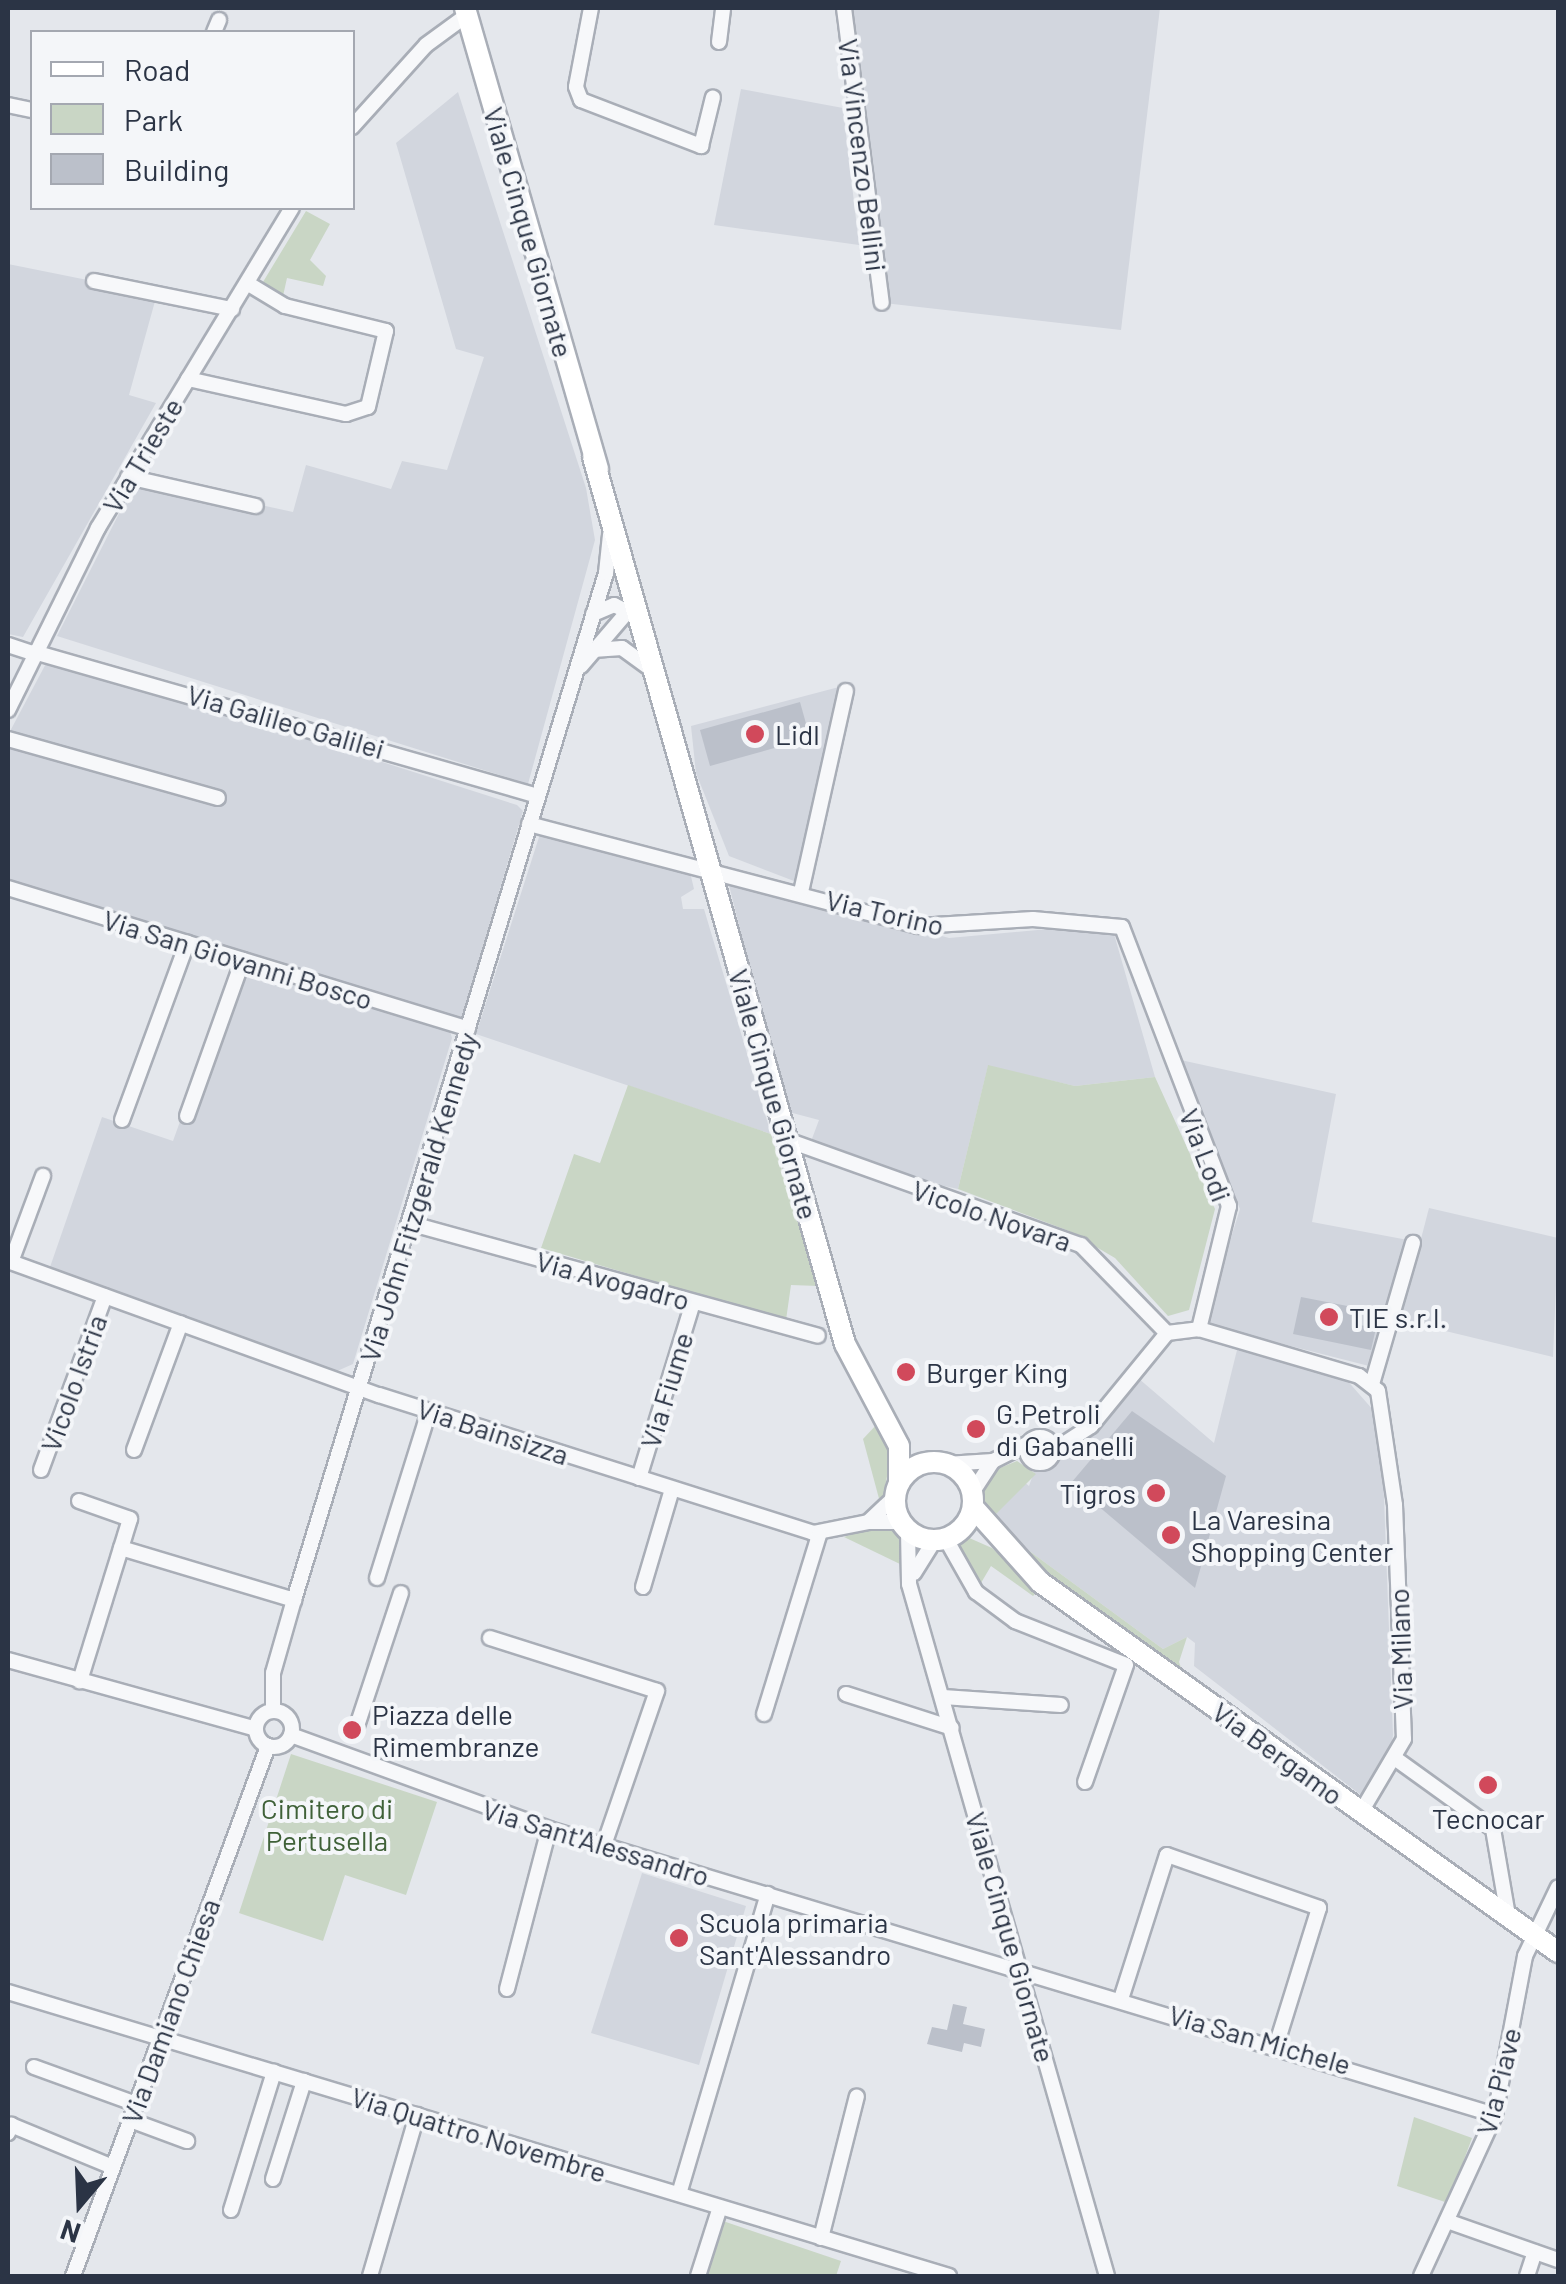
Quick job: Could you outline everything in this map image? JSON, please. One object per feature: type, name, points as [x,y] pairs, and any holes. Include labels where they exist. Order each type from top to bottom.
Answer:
[{"type":"main road","name":"Viale Cinque Giornate","points":[[466,11],[616,536],[672,717],[710,870],[843,1336],[900,1446],[897,1491],[904,1527]]},
{"type":"main road","name":"Viale Cinque Giornate","points":[[616,536],[631,611],[694,812]]},
{"type":"main road","name":"Viale Cinque Giornate","points":[[860,1375],[908,1443],[940,1463],[973,1500]]},
{"type":"main road","points":[[897,1491],[940,1463]]},
{"type":"main road","points":[[945,1539],[973,1500]]},
{"type":"main road","name":"Via Bergamo","points":[[973,1500],[1002,1547]]},
{"type":"main road","name":"Via Bergamo","points":[[904,1527],[945,1539],[979,1534],[1002,1547],[1070,1605],[1558,1952]]},
{"type":"street","points":[[591,8],[576,87],[581,100],[701,146],[714,97]]},
{"type":"street","points":[[719,42],[723,8]]},
{"type":"street","name":"Via Vincenzo Bellini","points":[[844,8],[882,303]]},
{"type":"street","points":[[355,119],[426,45],[466,11]]},
{"type":"street","name":"Via Trieste","points":[[8,710],[34,652],[128,477],[291,210]]},
{"type":"street","points":[[94,281],[232,309]]},
{"type":"street","points":[[188,379],[346,414],[368,407],[386,330],[285,306],[247,283]]},
{"type":"street","points":[[128,477],[256,506]]},
{"type":"street","name":"Via John Fitzgerald Kennedy","points":[[273,1711],[273,1673],[294,1600],[362,1388],[408,1223],[616,536]]},
{"type":"street","points":[[593,614],[614,605],[631,611],[672,717]]},
{"type":"street","name":"Via John Fitzgerald Kennedy","points":[[570,684],[592,650],[631,611]]},
{"type":"street","name":"Via Galileo Galilei","points":[[8,646],[538,796]]},
{"type":"street","points":[[592,650],[622,648],[647,666]]},
{"type":"street","points":[[801,892],[846,692]]},
{"type":"street","points":[[8,739],[218,798]]},
{"type":"street","name":"Via Torino","points":[[529,824],[801,892],[918,926],[1033,919],[1122,927]]},
{"type":"street","name":"Via San Giovanni Bosco","points":[[8,888],[468,1029]]},
{"type":"street","name":"Via Lodi","points":[[1122,927],[1130,933],[1170,1064],[1229,1206],[1198,1329]]},
{"type":"street","points":[[122,1120],[187,944]]},
{"type":"street","points":[[187,1116],[242,960]]},
{"type":"street","name":"Vicolo Novara","points":[[787,1140],[1081,1245],[1167,1333]]},
{"type":"street","points":[[8,1261],[43,1176]]},
{"type":"street","name":"Via Avogadro","points":[[408,1223],[818,1336],[843,1336]]},
{"type":"street","name":"Via Milano","points":[[1361,1812],[1404,1740],[1395,1505],[1372,1384],[1413,1243]]},
{"type":"street","name":"Via Bainsizza","points":[[8,1261],[429,1411],[818,1535]]},
{"type":"street","name":"Vicolo Istria","points":[[42,1470],[105,1296]]},
{"type":"street","name":"Via Fiume","points":[[639,1478],[692,1302]]},
{"type":"street","points":[[134,1450],[181,1324]]},
{"type":"street","points":[[940,1463],[992,1460],[1035,1440],[1091,1426],[1167,1333],[1198,1329],[1372,1384]]},
{"type":"street","points":[[377,1578],[429,1411]]},
{"type":"street","points":[[1008,1455],[1045,1462],[1071,1434]]},
{"type":"street","points":[[1035,1440],[1054,1450]]},
{"type":"street","points":[[1032,1460],[1035,1440]]},
{"type":"street","points":[[973,1500],[992,1460]]},
{"type":"street","points":[[643,1588],[672,1489]]},
{"type":"street","points":[[868,1522],[897,1491]]},
{"type":"street","points":[[80,1502],[130,1519],[80,1681]]},
{"type":"street","points":[[764,1714],[818,1535],[868,1522],[904,1527]]},
{"type":"street","name":"Viale Cinque Giornate","points":[[904,1527],[915,1598],[1108,2276]]},
{"type":"street","points":[[945,1539],[976,1592],[1015,1621],[1126,1665],[1086,1782]]},
{"type":"street","name":"Viale Cinque Giornate","points":[[915,1598],[914,1570],[945,1539]]},
{"type":"street","points":[[121,1548],[294,1600]]},
{"type":"street","points":[[357,1726],[401,1593]]},
{"type":"street","points":[[490,1638],[657,1691],[604,1846]]},
{"type":"street","points":[[8,1660],[256,1730],[268,1746],[290,1736],[288,1718],[273,1711],[256,1730]]},
{"type":"street","points":[[846,1694],[952,1728]]},
{"type":"street","points":[[942,1697],[1061,1704]]},
{"type":"street","name":"Via Sant'Alessandro","points":[[290,1736],[549,1830],[1022,1972]]},
{"type":"street","name":"Via Damiano Chiesa","points":[[74,2276],[268,1746]]},
{"type":"street","points":[[1396,1759],[1493,1830],[1508,1916]]},
{"type":"street","points":[[507,1989],[549,1830]]},
{"type":"street","points":[[1121,1999],[1167,1856],[1319,1908],[1277,2043]]},
{"type":"street","name":"Via Piave","points":[[1422,2276],[1495,2115],[1534,1935],[1558,1887]]},
{"type":"street","points":[[679,2194],[768,1894]]},
{"type":"street","name":"Via San Michele","points":[[1022,1972],[1277,2043],[1495,2115]]},
{"type":"street","name":"Via Quattro Novembre","points":[[8,1992],[950,2276]]},
{"type":"street","points":[[34,2067],[136,2104]]},
{"type":"street","points":[[231,2210],[274,2072]]},
{"type":"street","points":[[273,2179],[304,2081]]},
{"type":"street","points":[[822,2238],[857,2096]]},
{"type":"street","points":[[370,2276],[417,2115]]},
{"type":"street","points":[[130,2120],[187,2141]]},
{"type":"street","points":[[9,2129],[113,2166]]},
{"type":"street","points":[[698,2276],[720,2206]]},
{"type":"street","points":[[1447,2221],[1558,2260]]},
{"type":"street","points":[[1527,2276],[1535,2252]]},
{"type":"shaded area","points":[[853,8],[1160,8],[1121,330],[884,303]]},
{"type":"shaded area","points":[[741,89],[843,108],[859,245],[714,225]]},
{"type":"shaded area","points":[[458,92],[586,488],[595,540],[528,784],[57,636],[137,478],[293,512],[306,465],[391,489],[402,461],[447,470],[484,357],[456,349],[396,143]]},
{"type":"shaded area","points":[[8,264],[157,294],[129,395],[156,403],[23,637],[8,634]]},
{"type":"shaded area","points":[[50,656],[517,805],[523,811],[462,1018],[8,879],[8,735]]},
{"type":"shaded area","points":[[839,687],[794,881],[729,856],[696,773],[691,726]]},
{"type":"shaded area","points":[[540,834],[690,872],[694,889],[681,897],[683,909],[704,909],[771,1134],[476,1034]]},
{"type":"shaded area","points":[[727,877],[949,938],[1059,928],[1114,934],[1155,1077],[1075,1086],[988,1066],[958,1189],[877,1171],[810,1144],[819,1120],[785,1111]]},
{"type":"shaded area","points":[[235,968],[450,1031],[452,1038],[353,1364],[335,1372],[49,1270],[102,1117],[173,1141]]},
{"type":"shaded area","points":[[1176,1059],[1336,1094],[1312,1222],[1408,1240],[1373,1367],[1204,1324],[1240,1209]]},
{"type":"shaded area","points":[[1429,1208],[1558,1238],[1553,1357],[1400,1320]]},
{"type":"shaded area","points":[[1237,1350],[1345,1378],[1381,1419],[1393,1735],[1390,1756],[1362,1796],[1194,1666],[1195,1643],[1187,1637],[1163,1649],[1009,1536],[994,1516],[1023,1481],[1029,1486],[1035,1469],[1090,1436],[1138,1378],[1214,1443]]},
{"type":"shaded area","name":"Scuola primaria Sant'Alessandro","points":[[642,1873],[746,1906],[699,2065],[591,2033]]},
{"type":"green space","points":[[306,211],[330,224],[310,260],[326,276],[323,286],[287,278],[283,296],[263,282]]},
{"type":"green space","points":[[988,1065],[1075,1086],[1155,1077],[1215,1209],[1189,1310],[1168,1316],[1115,1258],[1069,1231],[958,1189]]},
{"type":"green space","points":[[628,1085],[771,1134],[818,1286],[791,1285],[786,1320],[541,1248],[574,1154],[600,1163]]},
{"type":"green space","points":[[879,1422],[893,1447],[881,1506],[863,1439]]},
{"type":"green space","points":[[1017,1461],[1036,1474],[994,1516],[1009,1536],[1163,1649],[1187,1637],[1179,1662],[1185,1679],[1073,1600],[1008,1540],[982,1504],[980,1490],[990,1472]]},
{"type":"green space","points":[[882,1524],[903,1534],[902,1565],[844,1537]]},
{"type":"green space","points":[[967,1537],[992,1548],[1038,1591],[1033,1596],[991,1566],[978,1588],[956,1544]]},
{"type":"green space","name":"Cimitero di Pertusella","points":[[291,1754],[437,1802],[406,1895],[345,1875],[323,1941],[239,1913]]},
{"type":"green space","points":[[1414,2117],[1472,2138],[1448,2203],[1397,2186]]},
{"type":"green space","points":[[720,2220],[841,2261],[836,2276],[701,2276]]},
{"type":"building","name":"Lidl","points":[[800,702],[810,738],[710,766],[700,730]]},
{"type":"building","name":"TIE s.r.l.","points":[[1301,1297],[1363,1309],[1360,1325],[1376,1328],[1371,1350],[1293,1334]]},
{"type":"building","name":"La Varesina Shopping Center","points":[[1132,1411],[1226,1476],[1195,1588],[1071,1483]]},
{"type":"building","points":[[953,2004],[967,2007],[963,2024],[985,2029],[981,2047],[964,2043],[962,2052],[927,2044],[932,2027],[947,2030]]},
{"type":"place","name":"Lidl","points":[[755,734]]},
{"type":"place","name":"TIE s.r.l.","points":[[1329,1317]]},
{"type":"place","name":"Burger King","points":[[906,1372]]},
{"type":"place","name":"G.Petroli di Gabanelli","points":[[976,1429]]},
{"type":"place","name":"Tigros","points":[[1156,1493]]},
{"type":"place","name":"La Varesina Shopping Center","points":[[1171,1535]]},
{"type":"place","name":"Piazza delle Rimembranze","points":[[352,1730]]},
{"type":"place","name":"Tecnocar","points":[[1488,1785]]},
{"type":"place","name":"Scuola primaria Sant'Alessandro","points":[[679,1938]]}]
